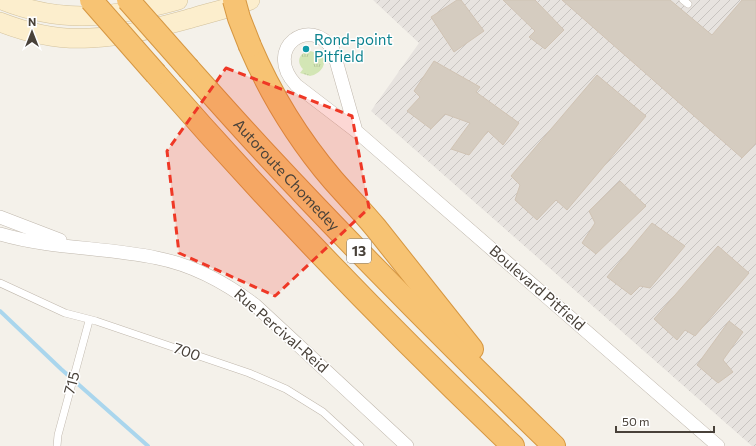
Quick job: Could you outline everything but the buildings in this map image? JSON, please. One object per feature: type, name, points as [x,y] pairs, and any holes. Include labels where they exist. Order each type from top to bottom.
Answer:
[{"type":"highway","name":"Autoroute Chomedey","points":[[91,0],[239,168],[341,275],[513,446]]},
{"type":"highway","name":"Autoroute Chomedey","points":[[128,0],[264,152],[337,229],[459,353],[554,446]]},
{"type":"highway","points":[[234,0],[250,46],[267,82],[281,108],[306,145],[333,180],[375,227],[535,428]]},
{"type":"street","points":[[2,0],[24,8],[64,16],[80,17],[126,13],[178,0]]},
{"type":"street","points":[[0,22],[24,30],[50,36],[90,38],[142,30],[215,11],[250,0]]},
{"type":"street","name":"Boulevard Pitfield","points":[[356,131],[333,50],[329,43],[324,38],[310,35],[303,35],[295,39],[286,50],[284,64],[290,78],[296,85],[356,131],[718,446]]},
{"type":"street","name":"Rue Percival-Reid","points":[[0,217],[29,229],[86,248]]},
{"type":"street","name":"Rue Percival-Reid","points":[[0,234],[35,243],[136,254],[166,260],[203,273],[246,298],[265,314],[407,446]]},
{"type":"lane","name":"700","points":[[0,283],[65,313],[249,373],[286,389],[323,412],[360,446]]},
{"type":"lane","name":"715","points":[[57,446],[58,435],[89,321]]},
{"type":"highlighted area","points":[[226,68],[352,116],[369,208],[275,296],[179,253],[167,151]]},
{"type":"shaded area","points":[[373,0],[756,0],[756,446],[752,446],[371,111],[419,43]]},
{"type":"green space","points":[[310,51],[314,52],[318,56],[322,53],[324,57],[324,65],[320,71],[310,76],[300,73],[303,69],[299,60],[303,53]]},
{"type":"waterway","points":[[0,311],[61,369],[148,446]]},
{"type":"place","name":"Rond-point Pitfield","points":[[306,49]]}]
